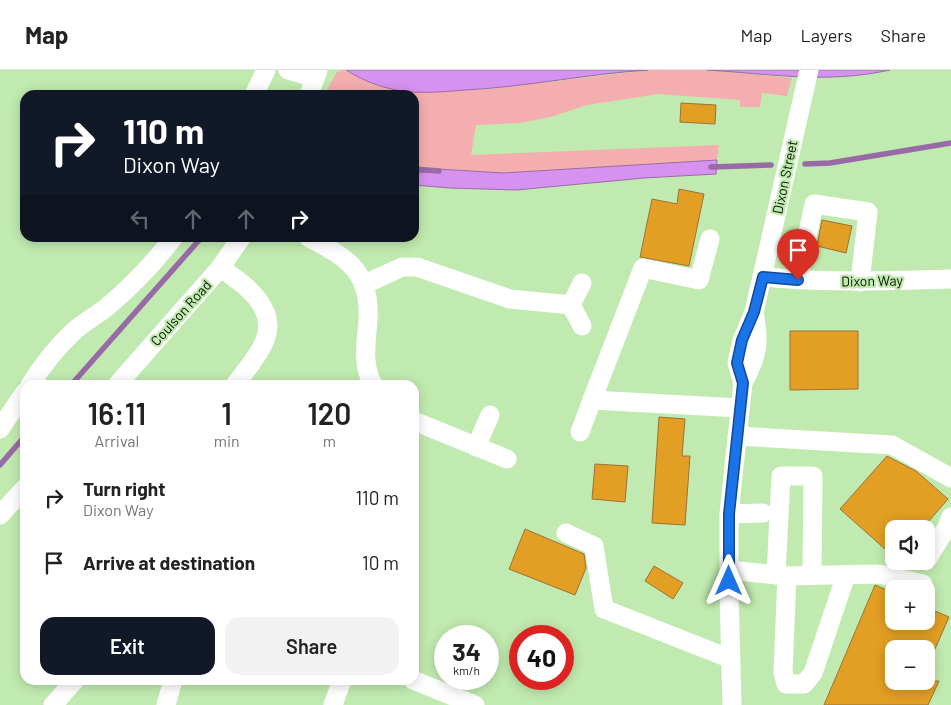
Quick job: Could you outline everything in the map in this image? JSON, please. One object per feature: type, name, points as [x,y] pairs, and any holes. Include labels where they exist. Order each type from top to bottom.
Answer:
[{"type":"street","points":[[256,90],[266,70]]},
{"type":"street","points":[[288,70],[314,81]]},
{"type":"street","name":"Dixon Street","points":[[732,705],[729,514],[743,383],[737,363],[742,340],[754,312],[763,277],[809,70]]},
{"type":"street","points":[[798,280],[814,204],[868,212],[860,282]]},
{"type":"street","points":[[580,432],[643,268],[699,280],[710,239]]},
{"type":"street","points":[[33,380],[72,332],[105,308],[139,279],[170,242]]},
{"type":"street","name":"Coulson Road","points":[[120,380],[220,268],[239,242]]},
{"type":"street","points":[[316,242],[341,256],[358,272],[365,284],[368,320],[365,360],[371,380]]},
{"type":"street","points":[[365,284],[402,267],[417,267],[510,299],[571,305]]},
{"type":"street","points":[[220,268],[244,283],[257,298],[266,316],[269,329],[265,342],[238,380]]},
{"type":"street","name":"Dixon Way","points":[[763,277],[860,282],[951,279]]},
{"type":"street","points":[[571,305],[582,283]]},
{"type":"street","points":[[571,305],[582,326]]},
{"type":"street","points":[[0,429],[20,399]]},
{"type":"street","points":[[592,400],[740,408]]},
{"type":"street","points":[[476,447],[490,415]]},
{"type":"street","points":[[419,424],[507,459]]},
{"type":"street","points":[[737,436],[892,445],[951,478]]},
{"type":"street","points":[[812,575],[813,476],[781,476],[783,672],[786,684],[804,684],[813,673],[846,575]]},
{"type":"street","points":[[12,511],[20,497]]},
{"type":"street","points":[[729,514],[763,513]]},
{"type":"street","points":[[935,546],[951,517]]},
{"type":"street","points":[[566,533],[594,546],[604,609],[731,659]]},
{"type":"street","points":[[729,570],[782,575],[879,574],[918,583],[923,570]]},
{"type":"street","points":[[419,682],[476,705]]},
{"type":"street","points":[[53,705],[71,685]]},
{"type":"street","points":[[166,705],[172,685]]},
{"type":"street","points":[[333,705],[340,685]]},
{"type":"shaded area","points":[[343,70],[375,85],[397,90],[327,89],[337,72]]},
{"type":"shaded area","points":[[346,70],[648,70],[439,92],[396,90],[364,80]]},
{"type":"shaded area","points":[[648,70],[707,70],[792,78],[787,96],[762,93],[760,107],[740,107],[740,100],[658,94],[587,105],[551,117],[520,123],[476,125],[471,155],[719,145],[717,160],[503,173],[438,169],[419,173],[419,92],[492,89]]},
{"type":"shaded area","points":[[707,70],[890,70],[844,76],[799,77]]},
{"type":"shaded area","points":[[717,160],[716,174],[644,178],[516,190],[419,185],[419,173],[438,169],[503,173]]},
{"type":"building","points":[[681,103],[716,105],[715,124],[680,122]]},
{"type":"building","points":[[679,189],[704,194],[689,266],[640,257],[652,199],[677,204]]},
{"type":"building","points":[[822,220],[852,226],[846,253],[817,246]]},
{"type":"building","points":[[790,331],[858,331],[858,389],[790,390]]},
{"type":"building","points":[[659,417],[685,419],[682,456],[690,456],[685,525],[652,523]]},
{"type":"building","points":[[887,456],[916,471],[948,499],[930,520],[885,520],[885,549],[840,509]]},
{"type":"building","points":[[595,464],[628,466],[625,502],[592,499]]},
{"type":"building","points":[[525,529],[584,554],[586,568],[575,595],[509,569]]},
{"type":"building","points":[[654,566],[683,583],[673,599],[645,581]]},
{"type":"building","points":[[875,585],[885,589],[885,630],[935,630],[935,611],[949,617],[935,649],[935,640],[885,640],[885,690],[935,690],[928,705],[824,705]]},
{"type":"building","points":[[935,681],[939,681],[935,690]]},
{"type":"waterway","points":[[805,164],[830,163],[951,143]]},
{"type":"waterway","points":[[711,167],[771,165]]},
{"type":"waterway","points":[[419,169],[439,171]]},
{"type":"waterway","points":[[75,380],[197,242]]},
{"type":"waterway","points":[[0,465],[20,442]]},
{"type":"route","points":[[729,581],[729,514],[743,383],[737,363],[742,340],[754,312],[763,277],[798,280]]}]
